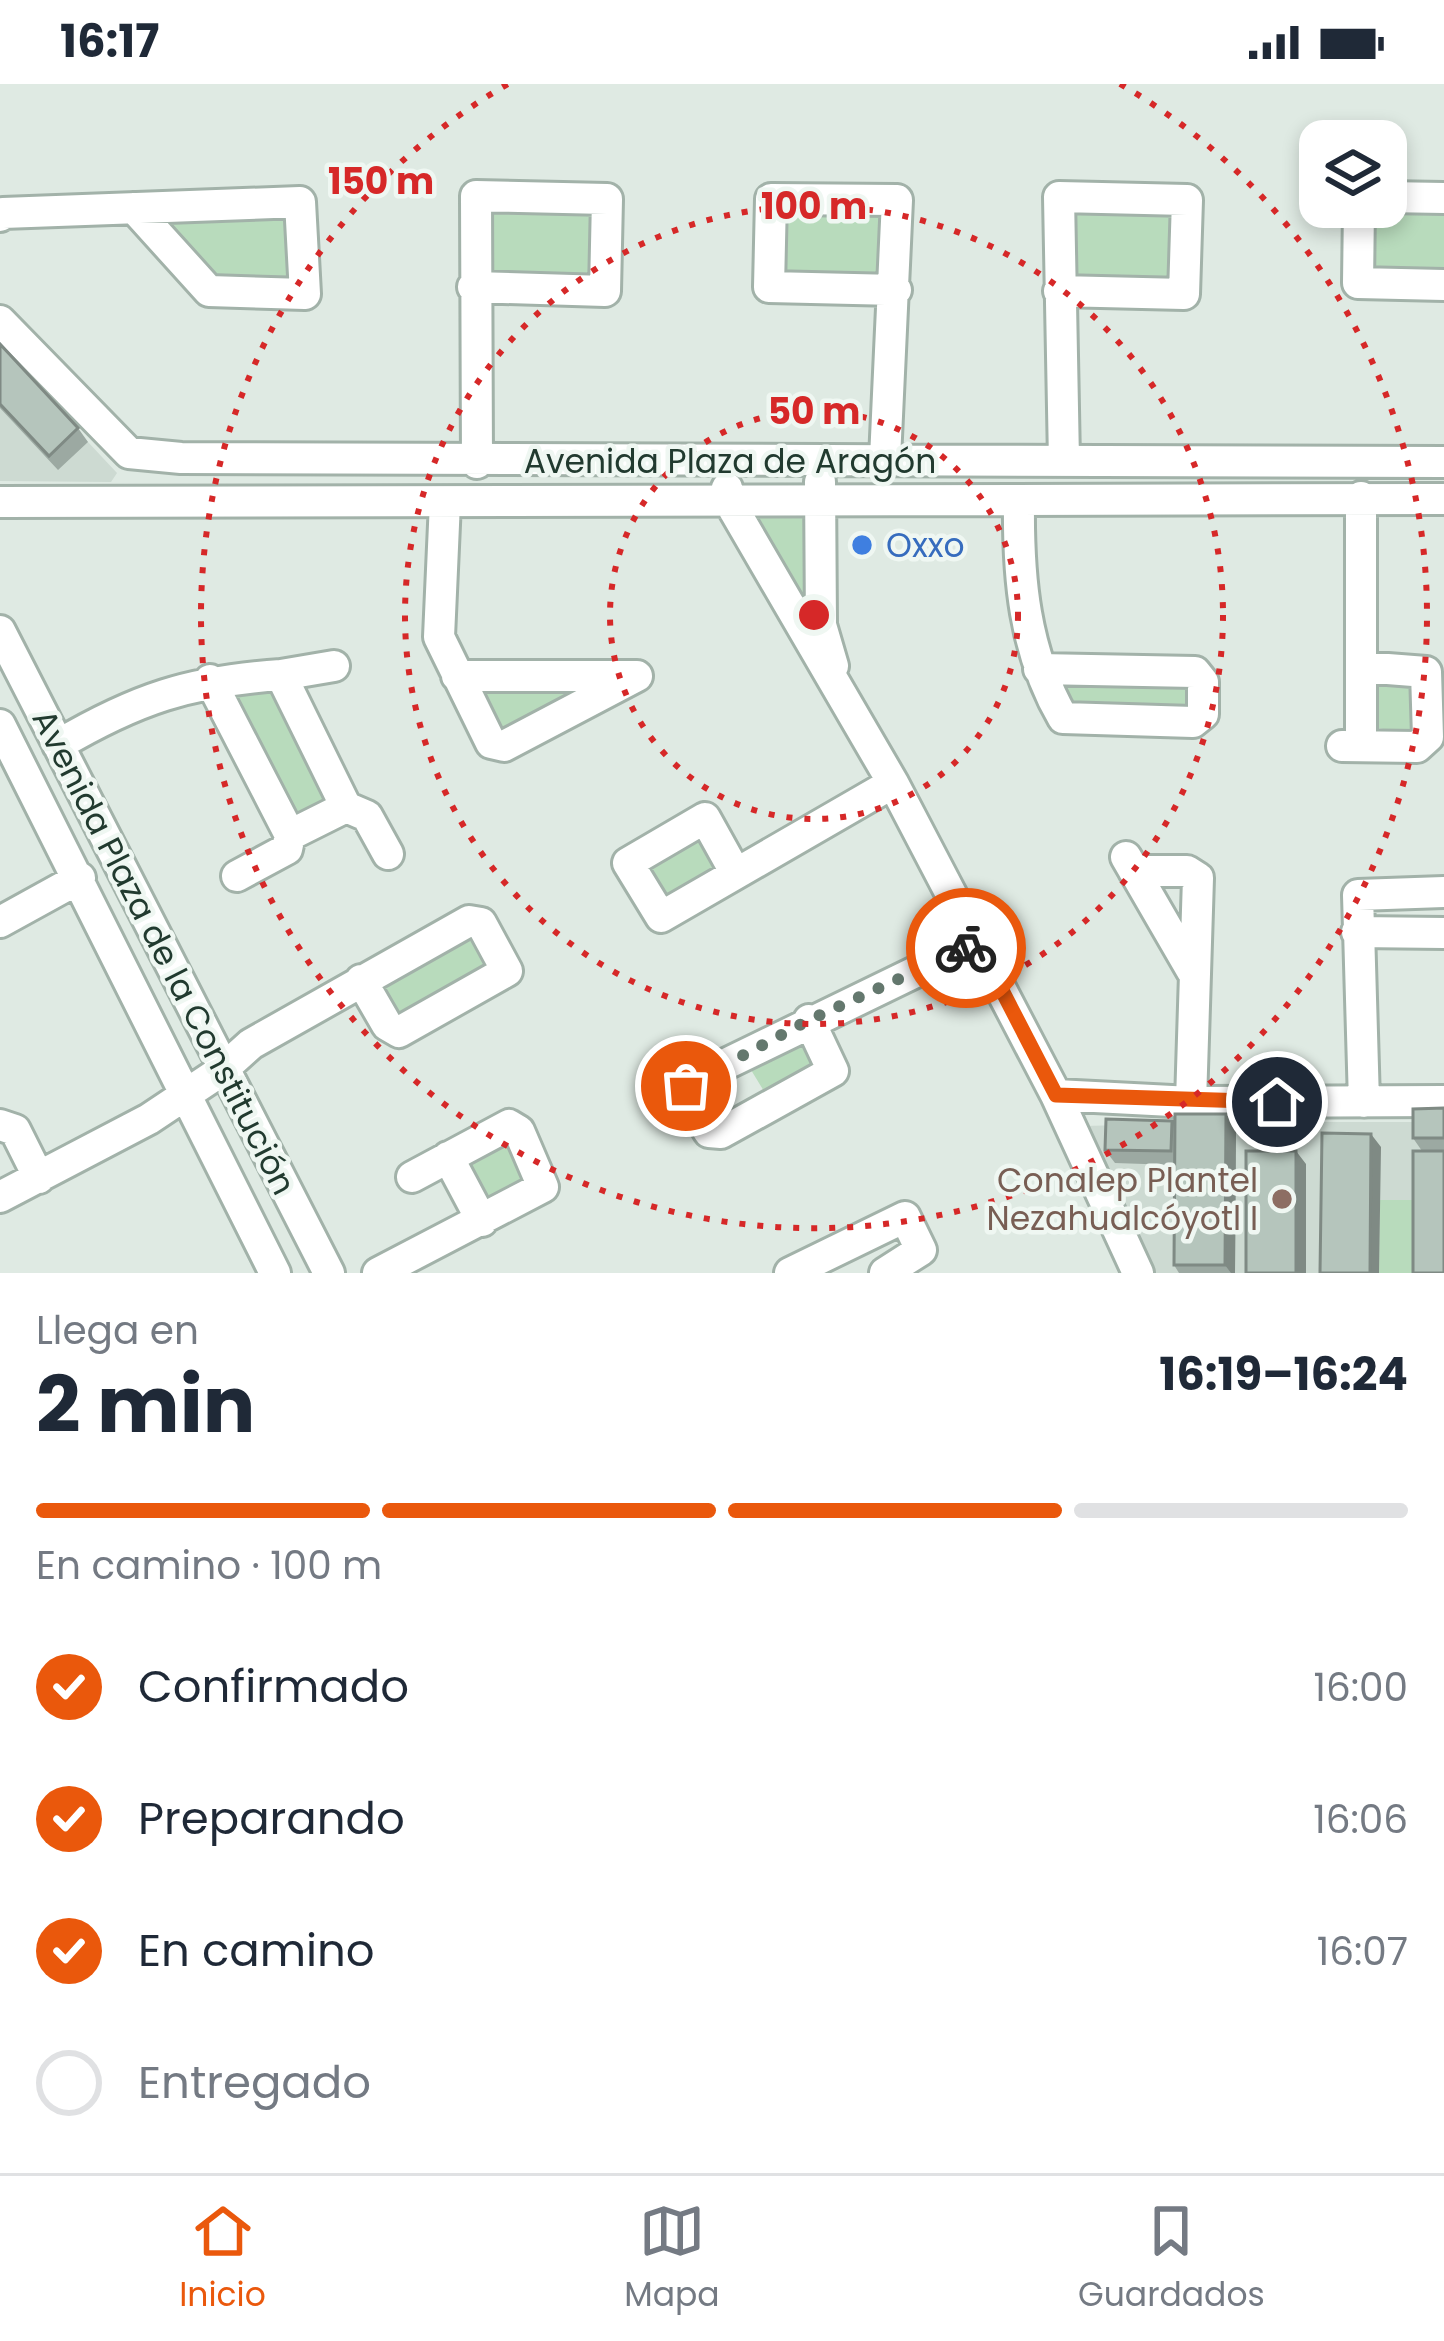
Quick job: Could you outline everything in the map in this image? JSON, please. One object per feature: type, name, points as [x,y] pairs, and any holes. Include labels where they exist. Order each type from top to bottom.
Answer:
[{"type":"street","points":[[473,286],[605,291],[607,199],[476,196],[473,286],[477,463]]},
{"type":"street","points":[[1059,290],[1184,294],[1187,200],[1060,197],[1059,290],[1064,461]]},
{"type":"street","points":[[1407,197],[1444,198]]},
{"type":"street","points":[[885,459],[896,290],[897,200],[771,199],[770,287],[896,290]]},
{"type":"street","points":[[0,216],[134,208],[300,202],[305,294],[209,291],[134,208]]},
{"type":"street","points":[[1359,228],[1358,283],[1444,285]]},
{"type":"street","points":[[0,321],[129,453],[133,477],[120,502]]},
{"type":"street","name":"Avenida Plaza de Aragón","points":[[129,453],[477,463],[722,459],[1444,462]]},
{"type":"street","points":[[722,459],[730,503],[803,638],[836,678],[977,942],[1056,1095],[1138,1273]]},
{"type":"street","points":[[819,459],[821,625],[836,678]]},
{"type":"street","points":[[1361,497],[1362,668],[1351,746],[1417,747],[1426,742],[1426,672],[1362,668]]},
{"type":"street","name":"Avenida Plaza de Aragón","points":[[4,506],[1444,499]]},
{"type":"street","points":[[1019,501],[1019,556],[1029,635],[1039,669],[1067,720],[1193,722],[1202,714],[1203,682],[1195,672],[1039,669]]},
{"type":"street","points":[[445,502],[439,637],[457,676],[488,740],[500,747],[637,676],[457,676]]},
{"type":"street","name":"Avenida Plaza de la Constitución","points":[[0,631],[328,1273]]},
{"type":"street","points":[[58,745],[142,700],[210,680],[334,665]]},
{"type":"street","points":[[281,675],[346,807],[367,816],[388,854]]},
{"type":"street","points":[[210,680],[290,835],[287,849],[237,876]]},
{"type":"street","name":"Avenida Plaza de la Constitución","points":[[0,725],[275,1273]]},
{"type":"street","points":[[735,872],[893,784]]},
{"type":"street","points":[[290,835],[346,807]]},
{"type":"street","points":[[1191,1102],[1196,874],[1130,863],[1192,971]]},
{"type":"street","points":[[0,922],[80,878]]},
{"type":"street","points":[[1364,1102],[1357,932],[1360,892],[1444,892]]},
{"type":"street","points":[[0,1197],[188,1095],[250,1044],[361,980],[473,919],[483,926],[506,971],[395,1033],[361,980]]},
{"type":"street","points":[[1357,932],[1444,933]]},
{"type":"street","points":[[809,1020],[832,1061],[831,1073],[722,1133],[709,1132],[686,1095],[688,1083],[809,1020],[977,942]]},
{"type":"street","points":[[1056,1095],[1191,1102],[1444,1101]]},
{"type":"street","points":[[0,1125],[15,1130],[39,1178]]},
{"type":"street","points":[[378,1273],[543,1187],[519,1131],[504,1126],[412,1177]]},
{"type":"street","points":[[448,1157],[482,1221]]},
{"type":"street","points":[[790,1273],[905,1217],[921,1250],[885,1273]]},
{"type":"shaded area","points":[[0,348],[117,473],[111,482],[0,481]]},
{"type":"shaded area","name":"Conalep Plantel Nezahualcóyotl I","points":[[1444,1122],[1444,1273],[1155,1273],[1083,1126]]},
{"type":"green space","points":[[487,206],[597,210],[595,277],[485,274]]},
{"type":"green space","points":[[781,208],[891,211],[889,279],[780,276]]},
{"type":"green space","points":[[1407,208],[1444,208],[1444,276],[1369,274],[1370,228],[1407,228]]},
{"type":"green space","points":[[1069,209],[1179,213],[1177,281],[1067,277]]},
{"type":"green space","points":[[291,213],[296,281],[211,281],[157,216]]},
{"type":"green space","points":[[746,514],[806,514],[813,624]]},
{"type":"green space","points":[[1415,680],[1413,734],[1377,728],[1379,682]]},
{"type":"green space","points":[[1055,682],[1189,685],[1189,704],[1065,704]]},
{"type":"green space","points":[[473,684],[583,688],[497,735]]},
{"type":"green space","points":[[230,687],[278,689],[334,801],[292,823]]},
{"type":"green space","points":[[702,831],[723,867],[665,901],[644,865]]},
{"type":"green space","points":[[476,933],[487,965],[400,1014],[392,1012],[378,979]]},
{"type":"green space","points":[[806,1031],[827,1067],[770,1101],[748,1065]]},
{"type":"green space","points":[[505,1140],[515,1143],[533,1179],[486,1203],[466,1168],[470,1159]]},
{"type":"green space","points":[[1380,1200],[1419,1200],[1419,1273],[1379,1273]]},
{"type":"building","points":[[0,344],[78,428],[49,456],[0,404]]},
{"type":"building","points":[[1248,1108],[1277,1108],[1277,1126],[1248,1120]]},
{"type":"building","points":[[1444,1108],[1444,1138],[1413,1138],[1413,1109]]},
{"type":"building","points":[[1175,1114],[1226,1114],[1225,1265],[1174,1265]]},
{"type":"building","points":[[1106,1119],[1172,1121],[1171,1151],[1105,1150]]},
{"type":"building","points":[[1322,1133],[1371,1134],[1370,1273],[1320,1273]]},
{"type":"building","points":[[1246,1151],[1296,1151],[1296,1273],[1246,1273]]},
{"type":"building","points":[[1413,1151],[1444,1151],[1444,1273],[1413,1273]]},
{"type":"way so far","points":[[686,1086],[809,1020],[966,948]]},
{"type":"place","name":"Oxxo","points":[[862,545]]},
{"type":"place","name":"Conalep Plantel Nezahualcóyotl I","points":[[1282,1199]]},
{"type":"route","points":[[966,948],[977,942],[1056,1095],[1277,1102]]}]
